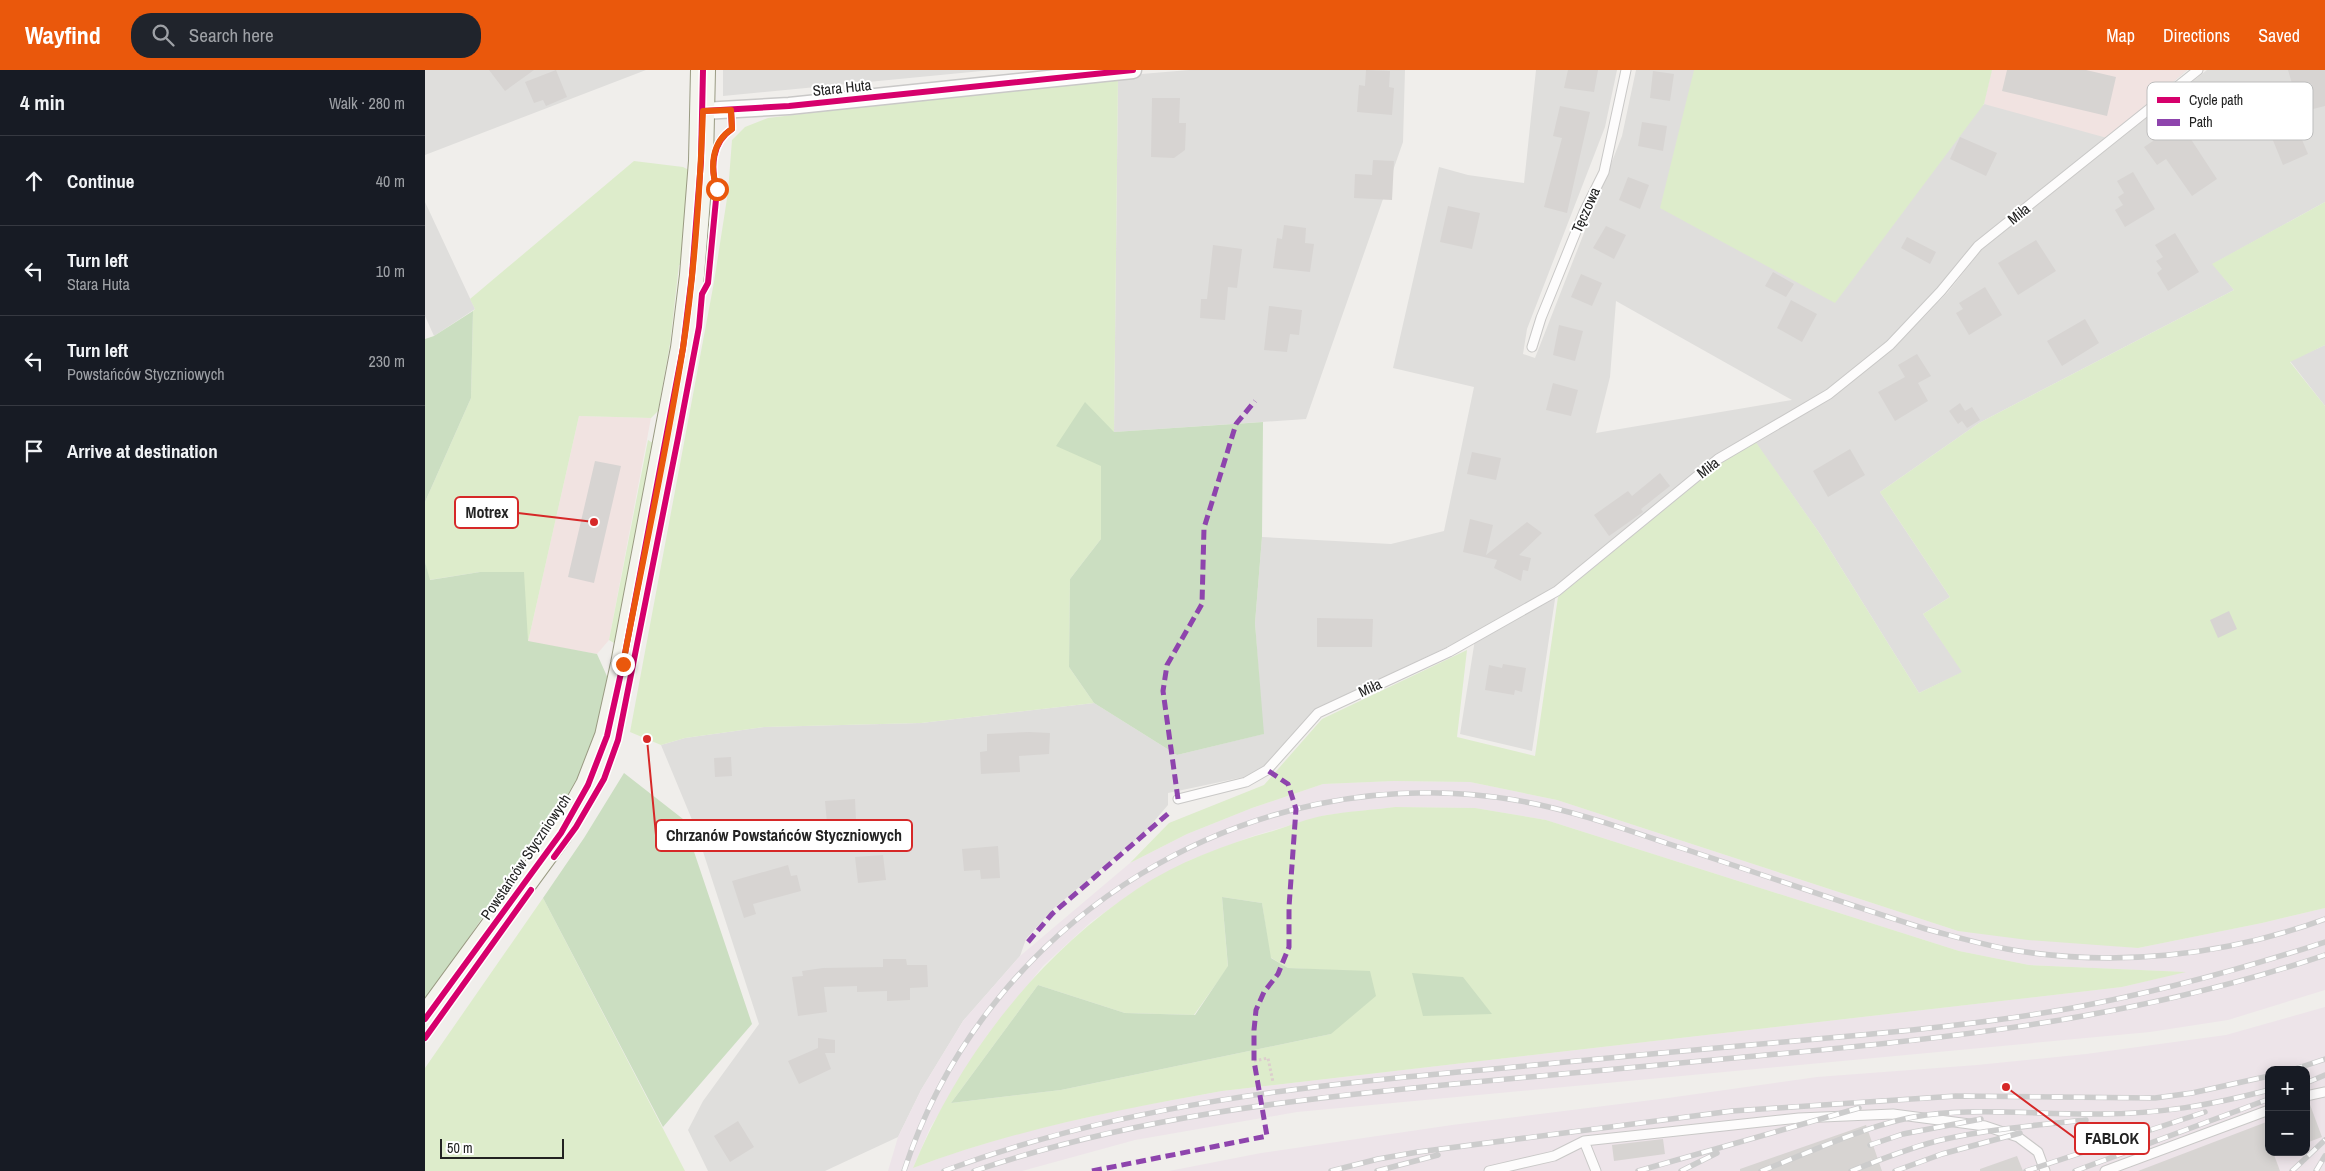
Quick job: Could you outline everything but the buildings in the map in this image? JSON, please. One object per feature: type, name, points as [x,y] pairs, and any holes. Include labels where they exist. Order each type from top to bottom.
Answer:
[{"type":"street","name":"Powstańców Styczniowych","points":[[425,1019],[561,833],[588,785],[607,736],[623,664],[683,348],[693,265],[701,161],[703,70]]},
{"type":"street","name":"Stara Huta","points":[[703,111],[799,105],[1133,70]]},
{"type":"lane","name":"Tęczowa","points":[[1532,347],[1541,318],[1584,212],[1604,172],[1626,70]]},
{"type":"lane","name":"Miła","points":[[2183,82],[2198,70]]},
{"type":"lane","name":"Miła","points":[[1178,799],[1246,782],[1267,770],[1318,713],[1449,652],[1557,591],[1718,459],[1829,394],[1889,345],[1941,290],[1978,246],[2147,111]]},
{"type":"lane","points":[[2310,1095],[2325,1092]]},
{"type":"lane","points":[[2105,1171],[2266,1111]]},
{"type":"lane","points":[[1489,1171],[1554,1156],[1584,1140],[1799,1118],[1893,1114],[1985,1126],[2018,1138],[2038,1152],[2045,1171]]},
{"type":"lane","points":[[1584,1140],[1596,1171]]},
{"type":"path","points":[[1254,1061],[1269,1058],[1273,1082]]},
{"type":"shaded area","points":[[425,70],[646,70],[425,155]]},
{"type":"shaded area","points":[[723,70],[992,70],[723,96]]},
{"type":"shaded area","points":[[1189,70],[1405,70],[1403,142],[1306,419],[1114,432],[1118,76]]},
{"type":"shaded area","points":[[1536,70],[1617,70],[1605,127],[1527,329],[1523,354],[1535,358],[1622,136],[1636,70],[1695,70],[1984,105],[1992,70],[2187,70],[2173,82],[2147,82],[2147,104],[1976,243],[1937,290],[1887,343],[1827,390],[1715,456],[1557,586],[1532,751],[1460,734],[1476,633],[1313,711],[1258,774],[1168,793],[1168,805],[1143,834],[1054,908],[1026,939],[1020,956],[963,1021],[921,1090],[898,1137],[825,1171],[708,1171],[688,1130],[703,1101],[759,1024],[695,827],[661,745],[685,738],[764,727],[921,723],[1094,703],[1177,755],[1263,734],[1255,623],[1262,537],[1391,544],[1444,531],[1474,387],[1393,368],[1439,167],[1468,175],[1524,183]],"holes":[[[1616,301],[1792,400],[1596,433],[1610,377]]]},
{"type":"shaded area","points":[[1992,70],[2187,70],[2173,82],[2147,82],[2147,104],[2107,138],[1984,104]]},
{"type":"shaded area","points":[[2207,70],[2325,70],[2325,202],[2213,264],[2234,290],[1979,423],[1880,492],[1950,597],[1923,614],[1963,672],[1919,693],[1820,534],[1755,442],[1832,397],[1895,347],[1948,292],[1983,248],[2147,118],[2147,140],[2313,140],[2313,82],[2192,82]]},
{"type":"shaded area","points":[[425,202],[475,309],[434,336],[425,316]]},
{"type":"shaded area","points":[[2325,345],[2325,406],[2290,361]]},
{"type":"shaded area","points":[[579,416],[651,418],[609,640],[597,654],[528,642]]},
{"type":"shaded area","points":[[1394,781],[1470,782],[1557,800],[1958,931],[2138,948],[2325,908],[2325,990],[2228,1020],[2150,1032],[1297,1112],[1135,1140],[1022,1171],[888,1171],[898,1137],[921,1090],[963,1021],[1020,956],[1130,863],[1187,834],[1252,808],[1323,784]],"holes":[[[1395,807],[1475,808],[1546,820],[1959,951],[2029,965],[2184,972],[2122,987],[1222,1091],[1134,1107],[1026,1131],[913,1168],[930,1128],[988,1034],[1043,966],[1091,922],[1139,888],[1190,860],[1253,836],[1326,815]]]},
{"type":"shaded area","points":[[2325,1007],[2325,1171],[1169,1171],[1261,1153],[1452,1125],[1817,1077],[1977,1065],[2086,1054],[2226,1035]]},
{"type":"green space","points":[[1694,70],[1992,70],[1984,104],[1835,303],[1660,208]]},
{"type":"green space","points":[[1118,76],[1114,432],[1101,465],[1101,539],[1070,579],[1069,667],[1094,703],[921,723],[764,727],[685,738],[661,745],[630,732],[714,282],[728,192],[732,140],[745,127],[768,118]]},
{"type":"green space","points":[[634,161],[683,167],[689,170],[683,264],[679,265],[670,344],[658,411],[651,418],[579,416],[528,642],[480,572],[429,580],[425,562],[425,502],[471,398],[473,311],[475,309],[470,299]]},
{"type":"green space","points":[[2325,202],[2325,345],[2290,362],[2325,406],[2325,908],[2138,948],[2028,940],[1958,931],[1557,800],[1470,782],[1394,781],[1323,784],[1252,808],[1187,834],[1130,863],[1169,823],[1264,785],[1322,719],[1467,650],[1457,737],[1535,756],[1558,597],[1721,463],[1755,441],[1820,534],[1919,693],[1962,672],[1923,614],[1950,597],[1880,492],[1979,423],[2234,290],[2212,264]]},
{"type":"green space","points":[[473,311],[471,398],[425,502],[425,339],[434,336]]},
{"type":"green space","points":[[1085,402],[1114,432],[1263,422],[1262,537],[1255,623],[1264,734],[1177,755],[1094,703],[1069,667],[1070,579],[1101,539],[1101,466],[1056,446]]},
{"type":"green space","points":[[648,440],[658,446],[619,642],[614,643],[609,640]]},
{"type":"green space","points":[[425,562],[430,580],[480,572],[524,572],[528,641],[597,654],[610,683],[608,702],[579,779],[550,827],[514,871],[425,1002]]},
{"type":"green space","points":[[624,773],[683,819],[752,1024],[663,1127],[543,898],[584,838]]},
{"type":"green space","points":[[1395,807],[1475,808],[1546,820],[1959,951],[2029,965],[2186,972],[2122,987],[1222,1091],[1066,1122],[989,1143],[913,1168],[953,1087],[1005,1012],[1034,977],[1066,945],[1137,889],[1169,870],[1220,848],[1300,822],[1344,812]],"holes":[[[1222,897],[1262,903],[1270,957],[1288,968],[1370,972],[1331,1034],[1061,1090],[951,1103],[1038,985],[1125,1013],[1194,1015],[1228,967]]]},
{"type":"green space","points":[[1222,897],[1262,903],[1271,958],[1288,968],[1370,971],[1376,996],[1331,1034],[1061,1090],[951,1103],[1038,985],[1125,1013],[1195,1015],[1228,966]]},
{"type":"green space","points":[[543,898],[685,1171],[425,1171],[425,1068]]},
{"type":"green space","points":[[1412,973],[1463,977],[1492,1014],[1423,1016]]},
{"type":"railway","points":[[904,1171],[943,1080],[997,1000],[1064,930],[1141,874],[1227,831],[1319,804],[1416,793],[1515,800],[1610,824],[1926,929],[1997,947],[2047,955],[2128,958],[2208,950],[2287,932],[2325,919]]},
{"type":"railway","points":[[944,1171],[1012,1148],[1081,1129],[1150,1113],[1220,1100],[1361,1082],[1873,1034],[2006,1019],[2104,1002],[2168,987],[2231,971],[2325,942]]},
{"type":"railway","points":[[974,1171],[1034,1152],[1093,1137],[1152,1124],[1271,1104],[1454,1084],[1917,1040],[2054,1021],[2190,994],[2325,955]]},
{"type":"railway","points":[[2304,1066],[2325,1059]]},
{"type":"railway","points":[[2310,1081],[2325,1075]]},
{"type":"railway","points":[[1331,1171],[1378,1159],[1418,1152],[1732,1111],[1956,1096],[2155,1098],[2192,1093],[2265,1077]]},
{"type":"railway","points":[[1761,1171],[1842,1138],[1885,1124],[1926,1115],[1970,1112],[2122,1114],[2206,1104],[2265,1091]]},
{"type":"railway","points":[[2075,1171],[2265,1100]]},
{"type":"railway","points":[[1638,1171],[1859,1108]]},
{"type":"railway","points":[[2026,1171],[2205,1112]]},
{"type":"railway","points":[[1870,1145],[1903,1134],[1981,1119]]},
{"type":"railway","points":[[1851,1171],[1907,1150],[1959,1136],[2086,1120]]},
{"type":"railway","points":[[1895,1171],[1942,1154],[2020,1133]]},
{"type":"railway","points":[[2292,1171],[2325,1140]]},
{"type":"railway","points":[[1681,1171],[1717,1153]]},
{"type":"railway","points":[[1377,1171],[1438,1155]]},
{"type":"railway","points":[[2316,1171],[2325,1156]]},
{"type":"marked path","points":[[1178,799],[1163,691],[1167,665],[1202,604],[1204,528],[1236,424],[1255,401]]},
{"type":"marked path","points":[[1092,1171],[1267,1136],[1254,1061],[1254,1030],[1256,1010],[1264,992],[1278,974],[1289,947],[1289,907],[1296,809],[1288,784],[1267,770]]},
{"type":"marked path","points":[[1028,942],[1052,914],[1170,812]]},
{"type":"cycle path","points":[[425,1019],[561,833],[588,785],[607,736],[623,664],[683,348],[692,275],[701,161],[703,70]]},
{"type":"cycle path","points":[[703,111],[789,106],[1133,70]]},
{"type":"cycle path","points":[[554,857],[576,827],[604,779],[618,740],[699,327],[702,294],[708,283],[717,189],[713,164],[714,156],[720,141],[732,129],[731,110]]},
{"type":"cycle path","points":[[425,1038],[531,890]]},
{"type":"place","name":"Motrex","points":[[594,522]]},
{"type":"place","name":"Chrzanów Powstańców Styczniowych","points":[[647,739]]},
{"type":"place","name":"FABLOK","points":[[2006,1087]]},
{"type":"route","points":[[623,664],[683,348],[692,275],[703,111],[731,110],[732,129],[727,132],[716,146],[713,175],[717,189]]}]
